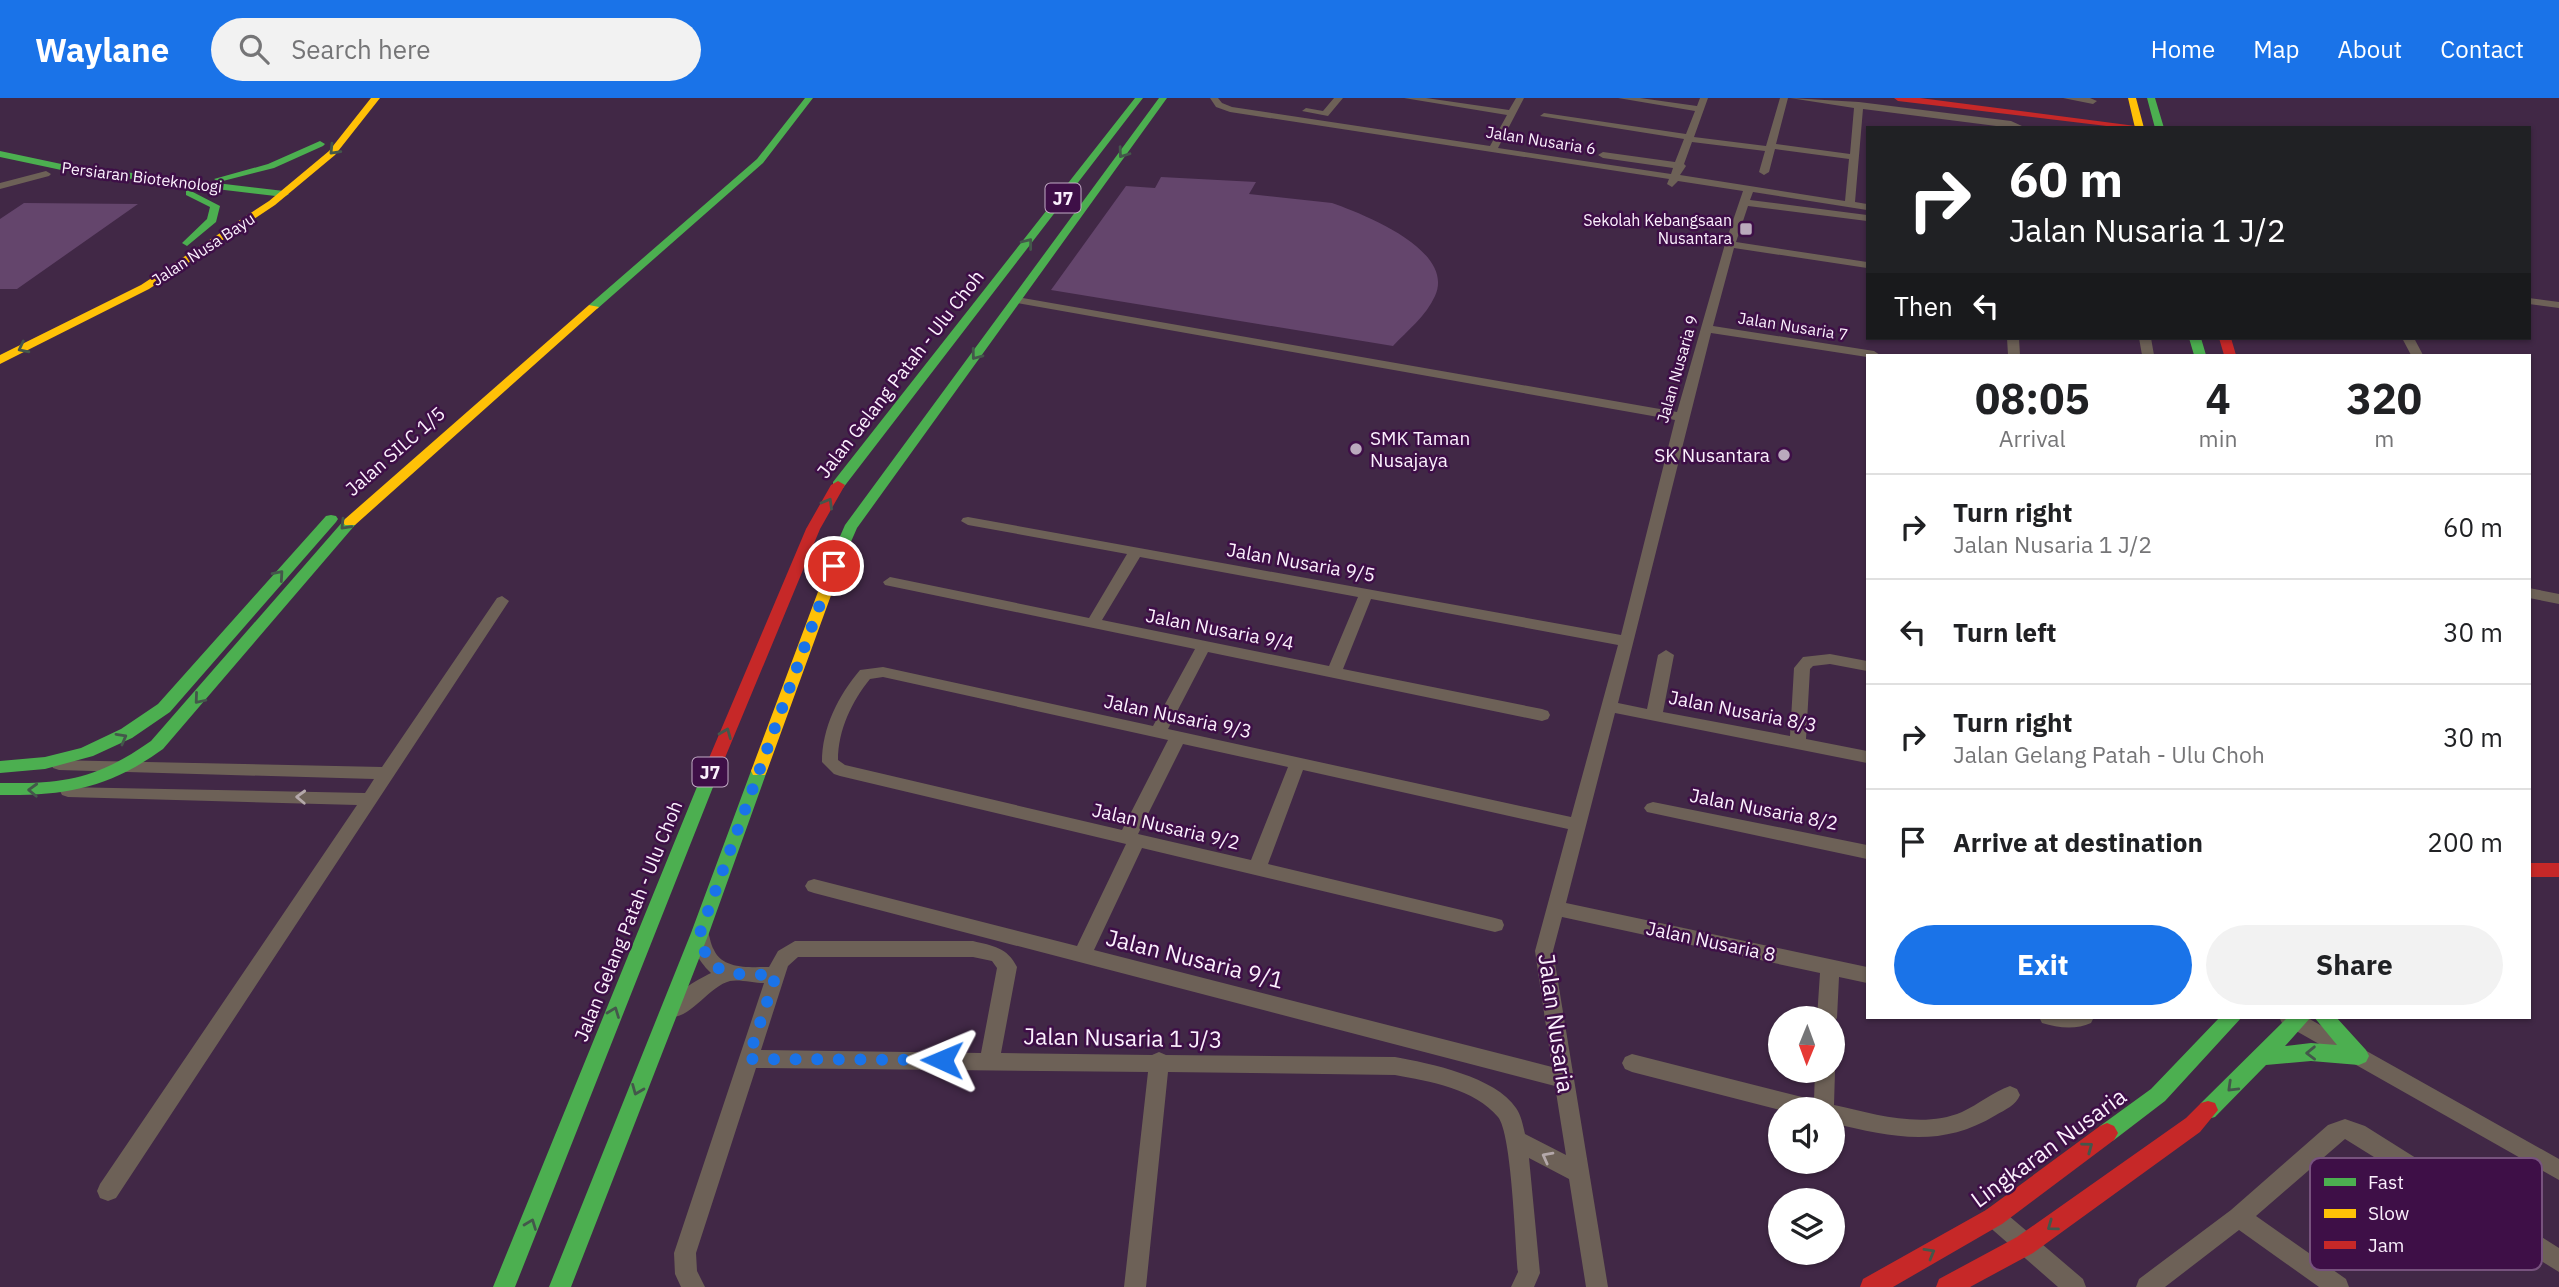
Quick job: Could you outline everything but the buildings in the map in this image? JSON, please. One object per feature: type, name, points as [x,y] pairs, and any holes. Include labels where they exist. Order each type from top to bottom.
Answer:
[{"type":"main road","name":"Jalan Nusa Bayu","points":[[0,345],[121,285],[187,243],[269,198],[351,110],[357,98]]},
{"type":"main road","name":"Jalan Nusa Bayu","points":[[0,360],[145,287],[332,153],[376,98]]},
{"type":"main road","name":"Jalan SILC 1/5","points":[[0,767],[59,764],[104,748],[134,731],[164,708],[315,535],[722,181],[746,159],[795,98]]},
{"type":"main road","name":"Jalan SILC 1/5","points":[[0,789],[67,790],[106,778],[134,764],[188,712],[356,513],[735,183],[760,160],[809,98]]},
{"type":"main road","name":"Jalan Gelang Patah - Ulu Choh","points":[[504,1287],[678,849],[813,528],[845,473],[987,297],[1139,98]]},
{"type":"main road","name":"J7","points":[[560,1287],[700,933],[826,586],[850,528],[908,444],[1017,300],[1163,98]]},
{"type":"main road","points":[[1899,98],[2147,125]]},
{"type":"main road","points":[[1961,98],[2147,125]]},
{"type":"main road","points":[[2132,98],[2147,125]]},
{"type":"main road","points":[[2147,125],[2151,98]]},
{"type":"main road","points":[[185,188],[253,173],[320,144]]},
{"type":"main road","name":"Persiaran Bioteknologi","points":[[0,154],[185,188]]},
{"type":"main road","name":"Persiaran Bioteknologi","points":[[0,166],[46,174],[269,198]]},
{"type":"main road","points":[[185,188],[215,206],[212,220],[187,243]]},
{"type":"main road","points":[[2531,870],[2559,870]]},
{"type":"main road","name":"Lingkaran Nusaria","points":[[1871,1287],[1994,1217],[2158,1095],[2230,1019]]},
{"type":"main road","points":[[1947,1287],[2025,1245],[2193,1125],[2263,1057],[2295,1019]]},
{"type":"main road","points":[[2326,1019],[2359,1056]]},
{"type":"main road","points":[[2263,1057],[2311,1052],[2359,1056]]},
{"type":"street","name":"Jalan Nusaria 6","points":[[1214,98],[1219,105],[1230,109],[1866,207]]},
{"type":"street","points":[[1325,114],[1339,98]]},
{"type":"street","points":[[1408,98],[1513,113]]},
{"type":"street","points":[[1493,149],[1520,98]]},
{"type":"street","points":[[1625,98],[1699,108]]},
{"type":"street","points":[[1309,121],[1301,130],[1671,187],[1704,98]]},
{"type":"street","points":[[1764,172],[1784,98]]},
{"type":"street","points":[[1794,98],[2015,126]]},
{"type":"street","points":[[2067,98],[2093,101]]},
{"type":"street","points":[[1240,101],[1456,133]]},
{"type":"street","points":[[1850,205],[1852,158],[1859,105]]},
{"type":"street","points":[[1934,114],[1934,126]]},
{"type":"street","points":[[1544,116],[1866,161]]},
{"type":"street","points":[[1527,144],[1681,166]]},
{"type":"street","points":[[0,186],[46,174]]},
{"type":"street","name":"Jalan Nusaria 9","points":[[1626,641],[1682,417],[1730,244],[1749,189]]},
{"type":"street","points":[[1743,202],[1866,218]]},
{"type":"street","points":[[1730,244],[1866,265]]},
{"type":"street","points":[[1017,300],[1682,417]]},
{"type":"street","points":[[2531,301],[2559,305]]},
{"type":"street","name":"Jalan Nusaria 7","points":[[1707,329],[1868,354]]},
{"type":"street","name":"Jalan Nusaria 9/5","points":[[968,521],[1626,641]]},
{"type":"street","points":[[1093,623],[1136,551]]},
{"type":"street","name":"Jalan Nusaria 9/4","points":[[890,582],[1542,715]]},
{"type":"street","points":[[1334,672],[1366,594]]},
{"type":"street","points":[[2533,594],[2559,599]]},
{"type":"street","points":[[108,1191],[502,601]]},
{"type":"street","name":"Jalan Nusaria","points":[[1597,1287],[1544,951],[1611,706],[1626,641]]},
{"type":"street","points":[[1158,732],[1204,646]]},
{"type":"street","points":[[1654,715],[1666,655]]},
{"type":"street","points":[[1798,744],[1802,668],[1808,660],[1830,659],[1866,666]]},
{"type":"street","name":"Jalan Nusaria 9/3","points":[[830,762],[829,750],[854,687],[865,674],[883,672],[1578,825]]},
{"type":"street","name":"Jalan Nusaria 8/3","points":[[1611,706],[1866,757]]},
{"type":"street","points":[[1082,954],[1178,737]]},
{"type":"street","name":"Jalan Nusaria 9/2","points":[[830,762],[841,770],[1495,925]]},
{"type":"street","points":[[59,764],[387,773]]},
{"type":"street","points":[[1257,869],[1297,764]]},
{"type":"street","points":[[261,796],[282,769]]},
{"type":"street","points":[[67,790],[370,799]]},
{"type":"street","name":"Jalan Nusaria 8/2","points":[[1653,808],[1866,852]]},
{"type":"street","name":"Jalan Nusaria 9/1","points":[[814,886],[1564,1079]]},
{"type":"street","name":"Jalan Nusaria 8","points":[[1555,908],[1866,975]]},
{"type":"street","points":[[700,933],[702,950],[709,960],[727,973]]},
{"type":"street","points":[[694,1287],[687,1274],[685,1253],[781,958],[795,949],[973,949],[998,955],[1007,967],[990,1061]]},
{"type":"street","points":[[1828,1006],[1830,966]]},
{"type":"street","points":[[665,1021],[700,988],[727,973],[776,975]]},
{"type":"street","points":[[2298,1019],[2538,1158]]},
{"type":"street","name":"Jalan Nusaria 1 J/3","points":[[748,1059],[1159,1061],[1395,1066],[1428,1071],[1491,1098],[1510,1115],[1515,1139]]},
{"type":"street","points":[[1135,1287],[1159,1061]]},
{"type":"street","points":[[1632,1063],[1768,1098]]},
{"type":"street","points":[[1845,1117],[1919,1131],[1938,1129],[1982,1115],[2010,1095]]},
{"type":"street","points":[[2147,1287],[2239,1217],[2335,1132],[2345,1129],[2358,1133],[2397,1158]]},
{"type":"street","points":[[1515,1139],[1580,1174]]},
{"type":"street","points":[[1515,1139],[1529,1273],[1522,1287]]},
{"type":"street","points":[[2542,1160],[2559,1170]]},
{"type":"street","points":[[1994,1217],[2075,1287]]},
{"type":"street","points":[[2239,1217],[2310,1267]]},
{"type":"street","points":[[2542,1250],[2559,1261]]},
{"type":"street","points":[[2314,1270],[2338,1287]]},
{"type":"shaded area","points":[[1161,177],[1256,182],[1249,194],[1332,203],[1364,216],[1403,236],[1420,249],[1432,264],[1438,279],[1435,296],[1421,317],[1393,346],[1051,290],[1126,186],[1155,188]]},
{"type":"shaded area","points":[[24,203],[138,204],[17,289],[0,289],[0,219]]},
{"type":"traffic: fast","points":[[593,307],[760,161],[809,98]]},
{"type":"traffic: fast","points":[[838,485],[1139,98]]},
{"type":"traffic: fast","points":[[838,557],[850,528],[1163,98]]},
{"type":"traffic: fast","points":[[2151,98],[2159,126]]},
{"type":"traffic: fast","points":[[219,179],[271,166],[320,144]]},
{"type":"traffic: fast","points":[[0,154],[66,168],[284,194]]},
{"type":"traffic: fast","points":[[187,243],[212,220],[215,206],[189,193]]},
{"type":"traffic: fast","points":[[2196,340],[2200,354]]},
{"type":"traffic: fast","points":[[0,767],[45,763],[87,752],[127,734],[164,708],[331,519]]},
{"type":"traffic: fast","points":[[0,789],[45,789],[83,784],[119,770],[157,745],[350,522]]},
{"type":"traffic: fast","points":[[560,1287],[700,933],[759,771]]},
{"type":"traffic: fast","points":[[504,1287],[709,777]]},
{"type":"traffic: fast","points":[[2107,1133],[2158,1095],[2230,1019]]},
{"type":"traffic: fast","points":[[2208,1110],[2299,1019]]},
{"type":"traffic: fast","points":[[2326,1019],[2359,1056]]},
{"type":"traffic: fast","points":[[2263,1057],[2311,1052],[2359,1056]]},
{"type":"traffic: slow","points":[[0,360],[145,287],[272,203],[332,153],[376,98]]},
{"type":"traffic: slow","points":[[2132,98],[2139,126]]},
{"type":"traffic: slow","points":[[350,522],[593,307]]},
{"type":"traffic: slow","points":[[759,771],[838,557]]},
{"type":"traffic: jam","points":[[1898,98],[2130,126]]},
{"type":"traffic: jam","points":[[2226,340],[2230,354]]},
{"type":"traffic: jam","points":[[709,777],[813,529],[838,485]]},
{"type":"traffic: jam","points":[[2531,870],[2559,870]]},
{"type":"traffic: jam","points":[[1947,1287],[2025,1245],[2193,1125],[2208,1110]]},
{"type":"traffic: jam","points":[[1871,1287],[1994,1217],[2107,1133]]},
{"type":"place","name":"Sekolah Kebangsaan Nusantara","points":[[1746,229]]},
{"type":"place","name":"SMK Taman Nusajaya","points":[[1356,449]]},
{"type":"place","name":"SK Nusantara","points":[[1784,455]]},
{"type":"route","points":[[834,566],[700,933],[702,950],[718,969],[727,973],[776,975],[748,1059],[942,1060]]}]
